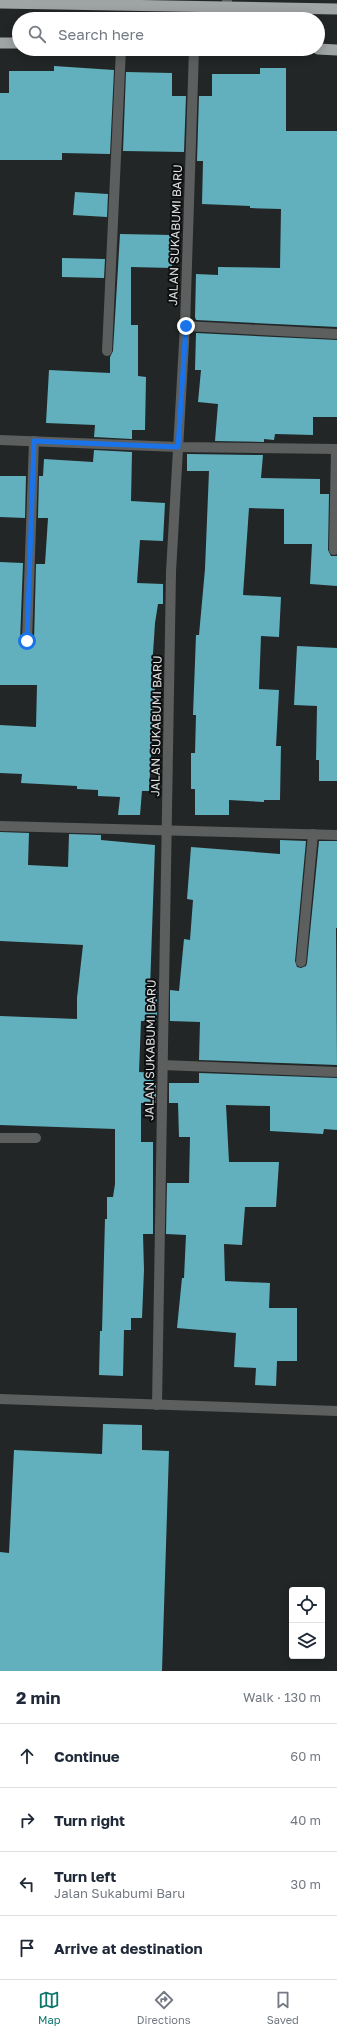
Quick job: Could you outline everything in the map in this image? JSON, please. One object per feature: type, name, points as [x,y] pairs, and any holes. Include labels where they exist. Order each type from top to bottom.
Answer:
[{"type":"highway","points":[[0,3],[227,4],[337,9]]},
{"type":"highway","points":[[0,43],[12,43]]},
{"type":"highway","points":[[325,49],[337,50]]},
{"type":"street","points":[[107,351],[121,56]]},
{"type":"street","name":"JALAN SUKABUMI BARU","points":[[157,1405],[168,831],[171,572],[186,326],[194,56]]},
{"type":"street","points":[[186,326],[337,334]]},
{"type":"street","points":[[0,440],[178,447],[336,450],[334,550]]},
{"type":"street","points":[[27,641],[34,441]]},
{"type":"street","points":[[0,826],[337,835]]},
{"type":"street","points":[[301,962],[313,834]]},
{"type":"street","points":[[163,1065],[337,1072]]},
{"type":"street","points":[[0,1138],[36,1138]]},
{"type":"street","points":[[0,1399],[337,1411]]},
{"type":"building","points":[[54,66],[114,70],[110,154],[62,153],[62,160],[0,160],[0,93],[9,93],[9,71],[54,71]]},
{"type":"building","points":[[260,68],[286,68],[286,131],[337,131],[337,327],[196,320],[195,317],[196,274],[218,275],[218,267],[280,268],[281,209],[202,204],[203,161],[197,161],[199,96],[212,96],[212,74],[260,74]]},
{"type":"building","points":[[126,72],[172,73],[172,96],[186,96],[184,152],[123,151]]},
{"type":"building","points":[[75,192],[108,194],[107,217],[73,215]]},
{"type":"building","points":[[120,234],[172,235],[172,268],[131,267],[131,325],[138,325],[138,376],[146,377],[145,430],[132,430],[132,439],[94,437],[95,425],[46,423],[49,370],[110,373],[110,357],[113,351]]},
{"type":"building","points":[[62,258],[105,259],[104,278],[62,277]]},
{"type":"building","points":[[196,333],[337,340],[337,417],[313,417],[313,435],[275,434],[274,440],[264,439],[264,442],[215,441],[218,404],[198,402],[201,370],[195,370]]},
{"type":"building","points":[[94,450],[132,452],[131,501],[165,503],[163,541],[140,540],[137,583],[163,584],[163,604],[158,604],[155,623],[151,684],[155,685],[149,791],[142,791],[140,815],[118,815],[120,797],[98,796],[98,790],[77,789],[77,786],[21,783],[22,774],[0,773],[0,725],[36,727],[37,685],[0,685],[0,562],[23,563],[20,641],[23,646],[30,647],[34,641],[36,564],[45,564],[48,518],[38,518],[39,476],[43,476],[44,459],[93,462]]},
{"type":"building","points":[[187,454],[263,455],[261,478],[320,479],[320,494],[329,494],[328,550],[331,556],[337,556],[337,586],[310,584],[312,544],[284,544],[284,509],[249,508],[243,595],[281,597],[279,637],[261,636],[259,689],[279,690],[276,746],[281,746],[280,800],[264,800],[264,802],[229,800],[229,815],[195,815],[195,789],[191,789],[191,753],[195,753],[196,715],[193,715],[196,635],[199,635],[205,569],[209,471],[187,471]]},
{"type":"building","points":[[0,476],[26,476],[25,518],[0,517]]},
{"type":"building","points":[[297,646],[337,648],[337,781],[319,781],[319,760],[316,760],[317,706],[294,705]]},
{"type":"building","points":[[0,832],[29,833],[28,865],[68,867],[69,834],[101,835],[101,840],[155,845],[150,989],[157,989],[157,1021],[141,1021],[139,1072],[154,1073],[153,1083],[156,1083],[156,1103],[141,1103],[141,1142],[153,1142],[153,1234],[143,1234],[144,1270],[142,1318],[131,1318],[131,1330],[124,1330],[123,1376],[99,1375],[100,1331],[102,1331],[105,1219],[107,1219],[107,1197],[113,1197],[115,1184],[115,1129],[0,1125],[0,1016],[77,1019],[77,998],[83,945],[0,941]]},
{"type":"building","points":[[280,840],[306,841],[295,961],[297,967],[301,968],[306,966],[307,963],[319,841],[337,841],[337,1065],[199,1060],[200,1022],[170,1021],[170,990],[179,991],[184,939],[190,940],[193,900],[187,899],[191,847],[280,854]]},
{"type":"building","points":[[199,1073],[337,1078],[337,1130],[324,1129],[323,1134],[270,1131],[270,1106],[226,1105],[229,1162],[279,1162],[276,1207],[245,1207],[242,1245],[224,1244],[225,1281],[270,1283],[269,1308],[297,1308],[297,1361],[277,1361],[276,1386],[255,1385],[256,1368],[234,1367],[236,1333],[177,1328],[182,1278],[184,1278],[186,1235],[166,1234],[167,1183],[189,1183],[190,1137],[179,1137],[178,1103],[169,1103],[169,1083],[199,1083]]},
{"type":"building","points":[[103,1424],[142,1425],[142,1450],[169,1451],[162,1671],[0,1671],[0,1552],[9,1553],[14,1450],[102,1454]]},
{"type":"route","points":[[27,641],[34,441],[178,447],[186,326]]}]
